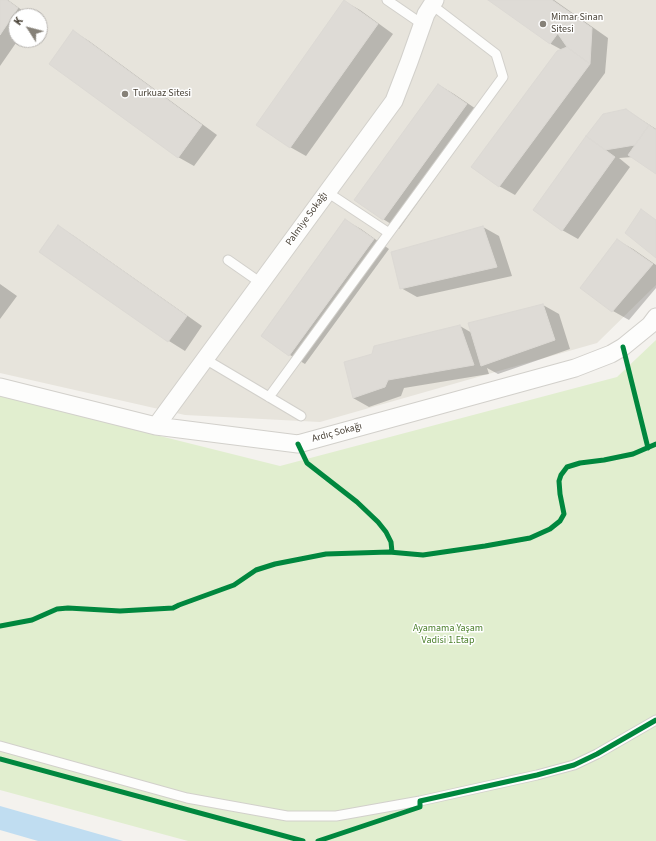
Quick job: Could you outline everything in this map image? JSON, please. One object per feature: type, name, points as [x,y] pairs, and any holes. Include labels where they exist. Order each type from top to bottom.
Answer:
[{"type":"street","name":"Palmiye Sokağı","points":[[156,426],[394,101],[422,24],[433,2]]},
{"type":"street","name":"Ardıç Sokağı","points":[[0,387],[156,426],[298,444],[575,368],[611,354],[623,347],[656,317]]},
{"type":"lane","points":[[386,0],[422,24]]},
{"type":"lane","points":[[269,397],[503,77],[496,54],[433,2]]},
{"type":"lane","points":[[327,192],[389,234]]},
{"type":"lane","points":[[228,260],[261,283]]},
{"type":"lane","points":[[205,359],[301,416]]},
{"type":"lane","points":[[0,746],[187,798],[287,816],[336,816],[420,801],[529,777],[574,765],[597,754],[656,720]]},
{"type":"shaded area","points":[[0,0],[656,0],[656,285],[597,343],[320,422],[185,415],[0,373]]},
{"type":"green space","name":"Ayamama Yaşam Vadisi 1.Etap","points":[[656,340],[656,841],[188,841],[0,790],[0,396],[280,466],[617,377]]},
{"type":"water","points":[[0,806],[123,841],[38,841],[0,830]]},
{"type":"building","points":[[0,0],[7,0],[18,8],[8,8],[8,23],[0,35]]},
{"type":"building","points":[[344,0],[378,24],[290,148],[256,125]]},
{"type":"building","name":"Mimar Sinan Sitesi","points":[[488,0],[552,0],[572,14],[550,44]]},
{"type":"building","points":[[572,14],[592,28],[590,64],[567,47],[558,34]]},
{"type":"building","name":"Turkuaz Sitesi","points":[[73,30],[202,125],[178,158],[49,64]]},
{"type":"building","points":[[567,47],[590,64],[499,187],[471,167],[557,51]]},
{"type":"building","points":[[438,84],[467,104],[383,220],[354,200]]},
{"type":"building","points":[[626,109],[649,125],[635,145],[605,150],[586,136],[603,114]]},
{"type":"building","points":[[649,125],[656,130],[656,174],[628,155]]},
{"type":"building","points":[[586,136],[615,157],[562,231],[533,210]]},
{"type":"building","points":[[641,209],[656,220],[656,258],[625,233]]},
{"type":"building","points":[[345,219],[374,239],[289,356],[261,336]]},
{"type":"building","points":[[58,225],[187,316],[168,342],[39,252]]},
{"type":"building","points":[[483,226],[497,267],[400,289],[391,252]]},
{"type":"building","points":[[617,239],[653,264],[612,312],[580,288]]},
{"type":"building","points":[[543,304],[555,340],[481,366],[468,323]]},
{"type":"building","points":[[460,325],[474,365],[388,380],[385,387],[353,398],[344,362],[372,354],[374,346]]},
{"type":"cycle path","points":[[623,347],[648,448]]},
{"type":"cycle path","points":[[298,444],[307,463],[357,502],[378,522],[386,532],[391,542],[392,552]]},
{"type":"cycle path","points":[[0,626],[32,620],[57,609],[68,608],[120,611],[173,608],[234,585],[256,570],[275,564],[326,554],[389,552],[423,555],[530,538],[550,529],[560,521],[564,514],[559,481],[561,475],[567,467],[580,463],[633,454],[656,444]]},
{"type":"cycle path","points":[[318,841],[420,807],[420,801],[537,775],[574,765],[597,754],[656,720]]},
{"type":"cycle path","points":[[0,759],[303,841]]},
{"type":"place","name":"Mimar Sinan Sitesi","points":[[543,24]]},
{"type":"place","name":"Turkuaz Sitesi","points":[[125,94]]}]
